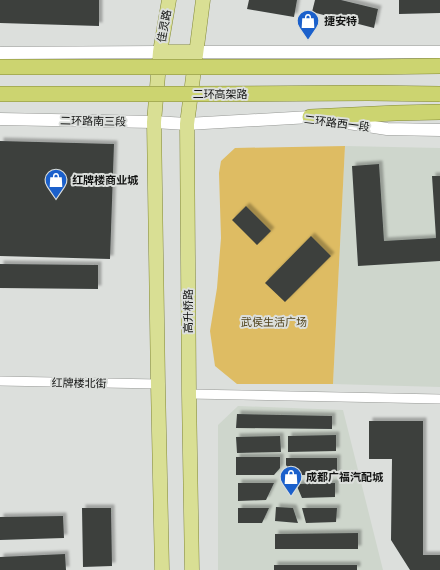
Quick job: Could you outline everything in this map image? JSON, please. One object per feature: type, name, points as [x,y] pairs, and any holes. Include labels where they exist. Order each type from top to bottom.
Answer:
[{"type":"highway","points":[[0,67],[440,66]]},
{"type":"highway","name":"二环高架路","points":[[0,94],[440,94]]},
{"type":"highway","points":[[310,117],[440,112]]},
{"type":"main road","name":"佳灵路","points":[[160,52],[169,0]]},
{"type":"main road","points":[[196,52],[203,0]]},
{"type":"main road","points":[[160,52],[154,122],[162,570]]},
{"type":"main road","name":"高升桥路","points":[[192,570],[187,124],[196,52]]},
{"type":"main road","points":[[0,53],[440,52]]},
{"type":"main road","name":"二环路西一段","points":[[187,124],[310,117],[387,129],[440,130]]},
{"type":"main road","name":"二环路南三段","points":[[0,119],[187,124]]},
{"type":"street","name":"红牌楼北街","points":[[0,381],[158,384]]},
{"type":"street","points":[[189,394],[440,399]]},
{"type":"shaded area","points":[[345,146],[440,148],[440,387],[333,384]]},
{"type":"shaded area","name":"成都广福汽配城","points":[[238,406],[343,410],[383,570],[218,570],[218,425]]},
{"type":"green space","name":"武侯生活广场","points":[[345,146],[333,384],[237,384],[215,366],[210,331],[217,288],[221,238],[219,173],[221,161],[235,148]]},
{"type":"building","points":[[0,0],[99,0],[99,26],[0,23]]},
{"type":"building","points":[[249,0],[297,0],[294,17],[247,9]]},
{"type":"building","points":[[315,0],[341,0],[378,9],[374,28],[312,12]]},
{"type":"building","points":[[399,0],[440,0],[440,13],[399,14]]},
{"type":"building","name":"红牌楼商业城","points":[[0,141],[114,144],[110,259],[0,256]]},
{"type":"building","points":[[379,164],[384,241],[436,238],[432,176],[440,176],[440,261],[358,266],[352,166]]},
{"type":"building","points":[[246,206],[271,231],[257,245],[232,220]]},
{"type":"building","points":[[311,236],[331,256],[285,302],[265,283]]},
{"type":"building","points":[[0,264],[98,265],[98,289],[0,288]]},
{"type":"building","points":[[237,414],[332,416],[332,429],[236,428]]},
{"type":"building","points":[[369,421],[423,421],[423,555],[440,555],[440,570],[410,570],[391,540],[392,459],[369,459]]},
{"type":"building","points":[[336,435],[336,451],[288,452],[288,436]]},
{"type":"building","points":[[280,436],[281,452],[237,453],[236,437]]},
{"type":"building","points":[[236,457],[280,457],[280,468],[274,475],[236,475]]},
{"type":"building","points":[[286,458],[337,458],[337,475],[293,475],[286,465]]},
{"type":"building","points":[[238,483],[274,483],[266,500],[238,501]]},
{"type":"building","points":[[335,483],[335,497],[302,498],[296,484]]},
{"type":"building","points":[[276,507],[293,508],[298,523],[275,521]]},
{"type":"building","points":[[82,508],[111,508],[112,566],[83,567]]},
{"type":"building","points":[[238,508],[269,508],[262,523],[238,523]]},
{"type":"building","points":[[302,508],[337,508],[336,522],[306,523]]},
{"type":"building","points":[[63,516],[64,538],[0,540],[0,517]]},
{"type":"building","points":[[358,533],[358,549],[275,549],[275,534]]},
{"type":"building","points":[[65,554],[66,570],[0,570],[0,557]]},
{"type":"building","points":[[274,565],[357,565],[357,570],[274,570]]},
{"type":"place","name":"捷安特","points":[[308,40]]},
{"type":"place","name":"红牌楼商业城","points":[[56,200]]},
{"type":"place","name":"成都广福汽配城","points":[[291,496]]}]
